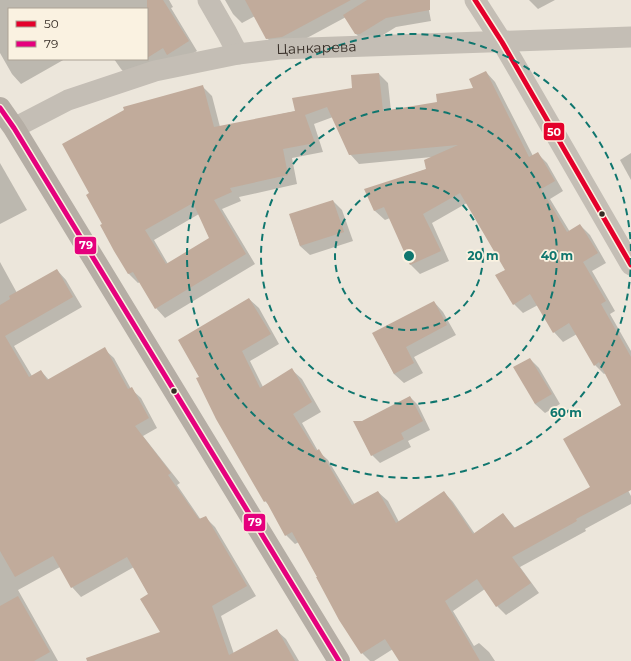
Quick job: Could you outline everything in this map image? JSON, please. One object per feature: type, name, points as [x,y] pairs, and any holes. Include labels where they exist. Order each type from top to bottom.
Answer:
[{"type":"main road","points":[[0,108],[14,128],[339,661]]},
{"type":"street","points":[[208,0],[238,54]]},
{"type":"street","points":[[476,0],[502,42],[631,265]]},
{"type":"street","name":"Цанкарева","points":[[14,128],[68,100],[148,73],[238,54],[279,49],[631,37]]},
{"type":"building","points":[[147,0],[163,0],[189,41],[167,55],[163,48],[148,57]]},
{"type":"building","points":[[245,0],[351,0],[282,37],[266,39]]},
{"type":"building","points":[[367,0],[430,0],[430,10],[386,18],[360,34],[355,34],[343,15]]},
{"type":"building","points":[[486,71],[529,157],[538,152],[555,181],[541,189],[567,232],[580,224],[598,253],[583,262],[606,301],[601,304],[631,357],[631,490],[576,519],[577,521],[512,557],[531,583],[496,607],[477,579],[445,601],[480,661],[399,661],[385,639],[361,654],[339,620],[292,532],[285,536],[266,501],[264,502],[216,419],[196,378],[199,377],[178,340],[249,298],[271,334],[242,351],[260,388],[292,368],[312,402],[293,414],[316,451],[319,449],[352,505],[378,491],[396,523],[444,491],[473,534],[503,513],[514,528],[590,487],[563,439],[621,405],[599,362],[594,366],[569,323],[553,333],[530,294],[513,305],[495,275],[505,270],[460,193],[423,214],[441,251],[410,265],[384,207],[374,211],[364,189],[426,169],[424,160],[458,145],[349,155],[327,107],[305,115],[315,143],[283,149],[288,175],[230,188],[232,192],[214,200],[246,254],[155,309],[133,272],[128,274],[114,251],[100,225],[102,224],[86,195],[89,193],[62,144],[124,110],[123,107],[203,85],[214,127],[295,111],[292,98],[352,88],[351,75],[379,73],[383,111],[437,102],[436,94],[473,88],[469,79]],"holes":[[[193,203],[209,238],[166,264],[145,230]]]},
{"type":"building","points":[[333,200],[344,232],[300,246],[289,214]]},
{"type":"building","points":[[57,269],[73,297],[5,336],[29,377],[41,370],[47,380],[105,347],[128,389],[132,387],[149,418],[135,426],[171,473],[168,475],[199,519],[206,516],[247,586],[212,606],[229,655],[277,629],[295,661],[87,661],[86,658],[160,632],[140,599],[148,594],[127,557],[71,588],[53,556],[15,577],[0,551],[0,305],[10,299],[9,296]]},
{"type":"building","points":[[434,301],[447,325],[406,347],[414,363],[394,374],[372,333]]},
{"type":"building","points":[[530,358],[552,394],[535,404],[513,367]]},
{"type":"building","points":[[410,396],[423,421],[401,433],[404,439],[371,456],[353,421],[362,421]]},
{"type":"building","points":[[18,596],[50,652],[34,661],[0,661],[0,606]]},
{"type":"transit line","name":"50","points":[[475,0],[502,42],[631,265]]},
{"type":"transit line","name":"79","points":[[0,108],[14,128],[339,661]]}]
